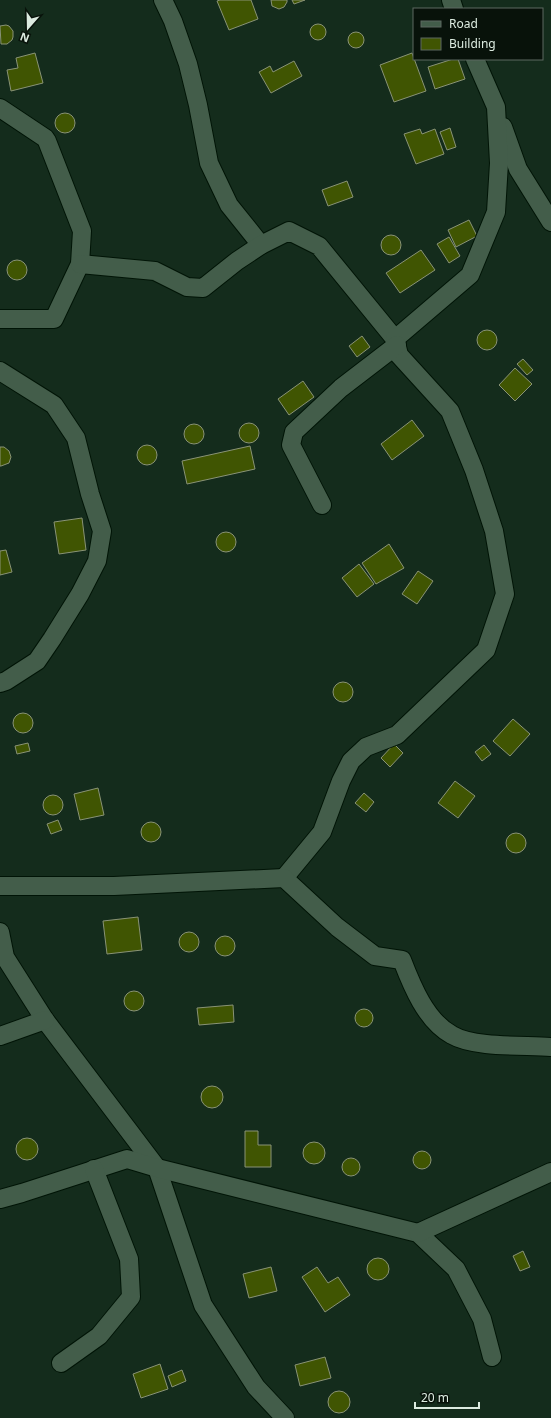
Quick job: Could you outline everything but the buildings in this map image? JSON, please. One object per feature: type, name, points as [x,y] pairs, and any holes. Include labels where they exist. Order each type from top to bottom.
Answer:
[{"type":"street","points":[[163,0],[173,21],[188,64],[198,105],[208,163],[229,205],[261,245]]},
{"type":"street","points":[[475,60],[496,107],[518,169],[551,222]]},
{"type":"street","points":[[322,505],[291,445],[294,432],[341,388],[396,342],[470,275],[496,212],[499,164],[496,107]]},
{"type":"street","points":[[0,108],[45,138],[82,231],[80,264],[54,319],[0,320]]},
{"type":"street","points":[[80,264],[155,271],[188,287],[203,288],[237,261],[261,245],[289,231],[319,246],[396,342],[399,355],[450,412],[474,470],[494,531],[505,594],[486,650],[397,735],[366,747],[351,761],[341,781],[322,832],[284,878]]},
{"type":"street","points":[[0,371],[54,405],[76,438],[90,494],[102,531],[97,561],[80,594],[52,640],[37,661],[6,681],[0,683]]},
{"type":"street","points":[[0,886],[114,886],[284,878],[337,928],[375,956],[402,960],[412,987],[433,1020],[452,1035],[474,1043],[551,1047]]},
{"type":"street","points":[[0,932],[4,957],[45,1020],[157,1168],[203,1305],[256,1387],[285,1418]]},
{"type":"street","points":[[0,1036],[45,1020]]},
{"type":"street","points":[[0,1199],[127,1159],[157,1168],[418,1233],[456,1269],[482,1319],[492,1356]]},
{"type":"street","points":[[61,1363],[100,1336],[131,1297],[129,1259],[94,1169]]},
{"type":"street","points":[[418,1233],[551,1172]]}]
